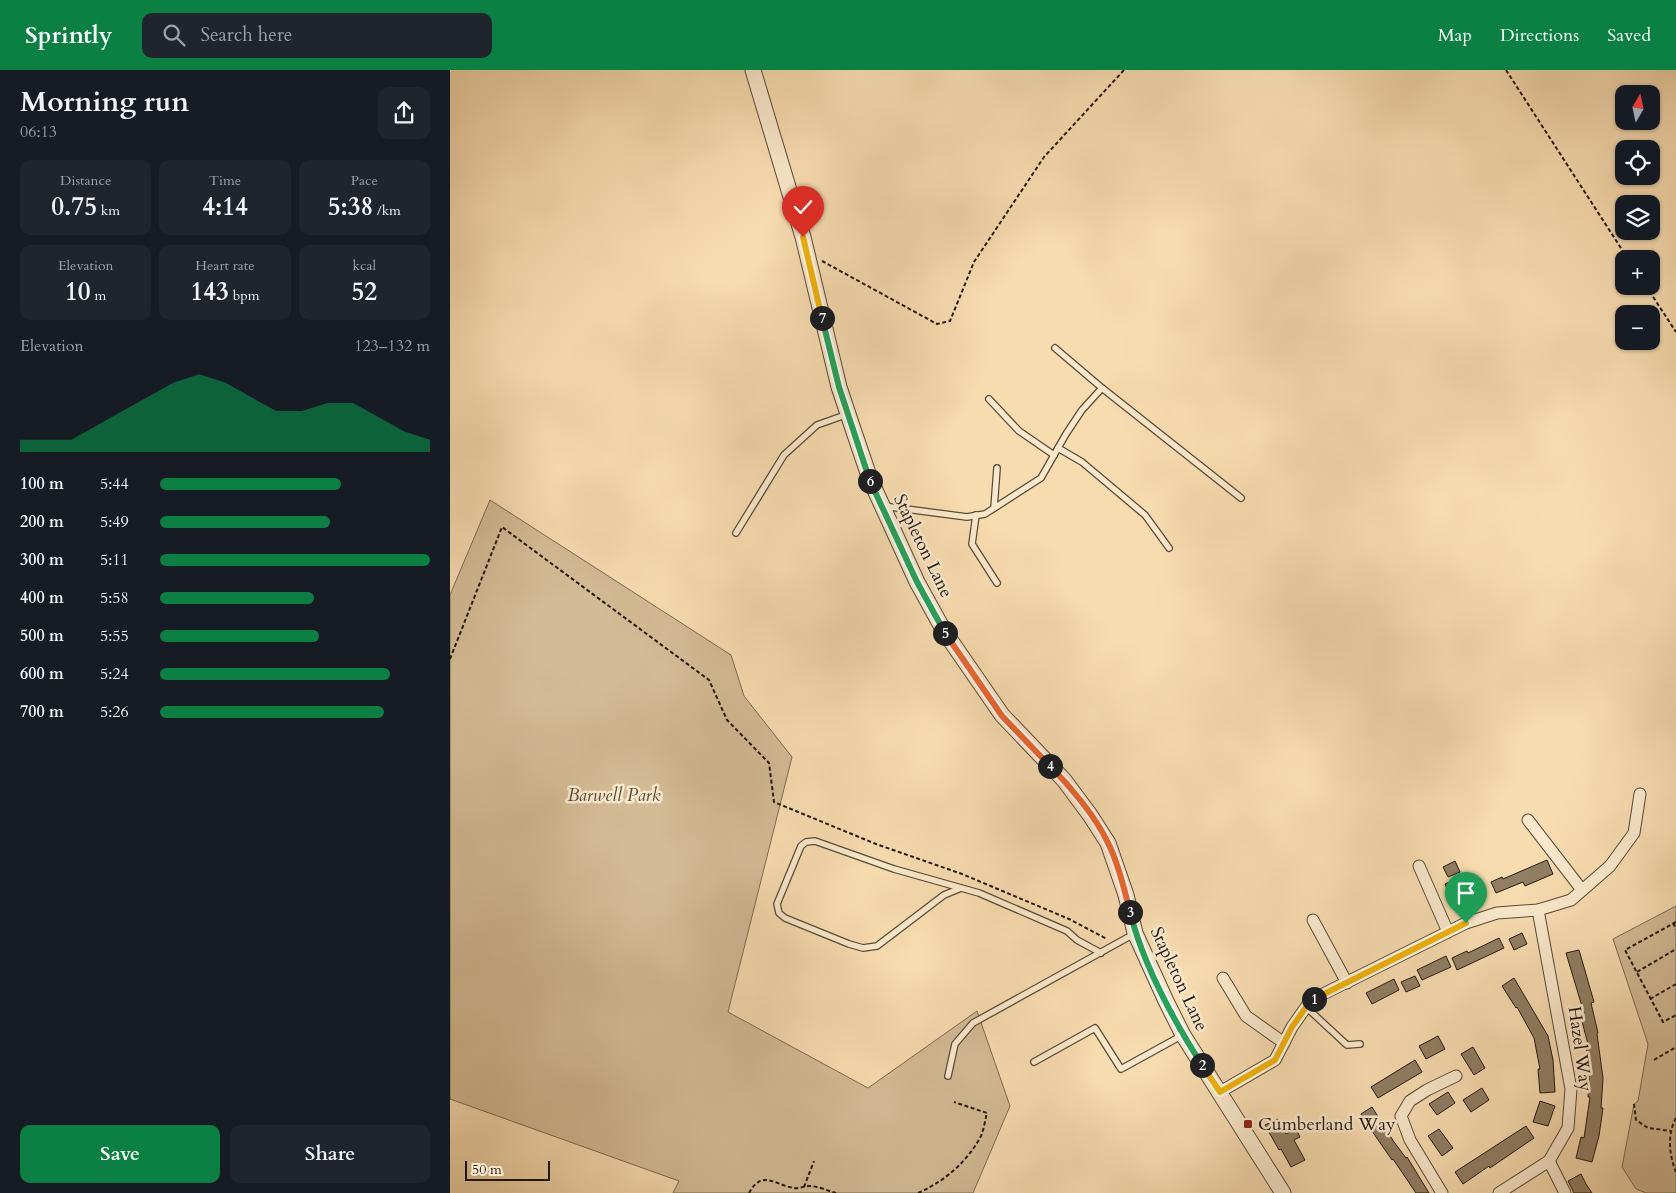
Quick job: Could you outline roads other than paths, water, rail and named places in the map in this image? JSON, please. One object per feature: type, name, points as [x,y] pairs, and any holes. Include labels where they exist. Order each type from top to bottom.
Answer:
[{"type":"street","name":"Stapleton Lane","points":[[753,70],[806,252],[839,387],[870,479],[917,582],[944,631],[1002,716],[1064,780],[1108,843],[1126,895],[1136,933],[1166,1002],[1183,1035],[1283,1193]]},
{"type":"street","points":[[1220,1092],[1275,1060],[1292,1027],[1311,1000],[1466,923],[1497,913],[1538,910],[1571,900],[1610,866],[1634,833],[1640,794]]},
{"type":"street","points":[[1528,820],[1582,890]]},
{"type":"street","points":[[1419,866],[1448,932]]},
{"type":"street","name":"Hazel Way","points":[[1499,1193],[1549,1161],[1568,1128],[1571,1090],[1538,910]]},
{"type":"street","points":[[1313,920],[1347,983]]},
{"type":"street","points":[[1223,978],[1246,1016],[1284,1043]]},
{"type":"street","points":[[1442,1193],[1410,1140],[1402,1116],[1410,1101],[1427,1090],[1456,1076]]},
{"type":"street","points":[[1549,1161],[1564,1193]]},
{"type":"lane","points":[[1055,348],[1102,388],[1241,498]]},
{"type":"lane","points":[[883,506],[967,517],[985,514],[1041,478],[1082,410],[1102,388]]},
{"type":"lane","points":[[989,399],[1019,431],[1054,454]]},
{"type":"lane","points":[[736,533],[784,455],[818,425],[848,414]]},
{"type":"lane","points":[[1058,448],[1082,462],[1145,515],[1169,548]]},
{"type":"lane","points":[[994,508],[997,468]]},
{"type":"lane","points":[[976,515],[972,544],[997,584]]},
{"type":"lane","points":[[961,888],[938,900],[877,946],[863,948],[785,918],[779,913],[777,904],[801,846],[806,842],[816,841],[894,869],[940,880],[979,893],[1067,931],[1077,940],[1100,953]]},
{"type":"lane","points":[[948,1076],[955,1044],[973,1023],[1136,933]]},
{"type":"lane","points":[[1306,1007],[1347,1045],[1360,1044]]},
{"type":"lane","points":[[1034,1062],[1095,1028],[1121,1070],[1183,1035]]},
{"type":"place","name":"Cumberland Way","points":[[1248,1124]]},
{"type":"park label","name":"Barwell Park","points":[[614,795]]}]
